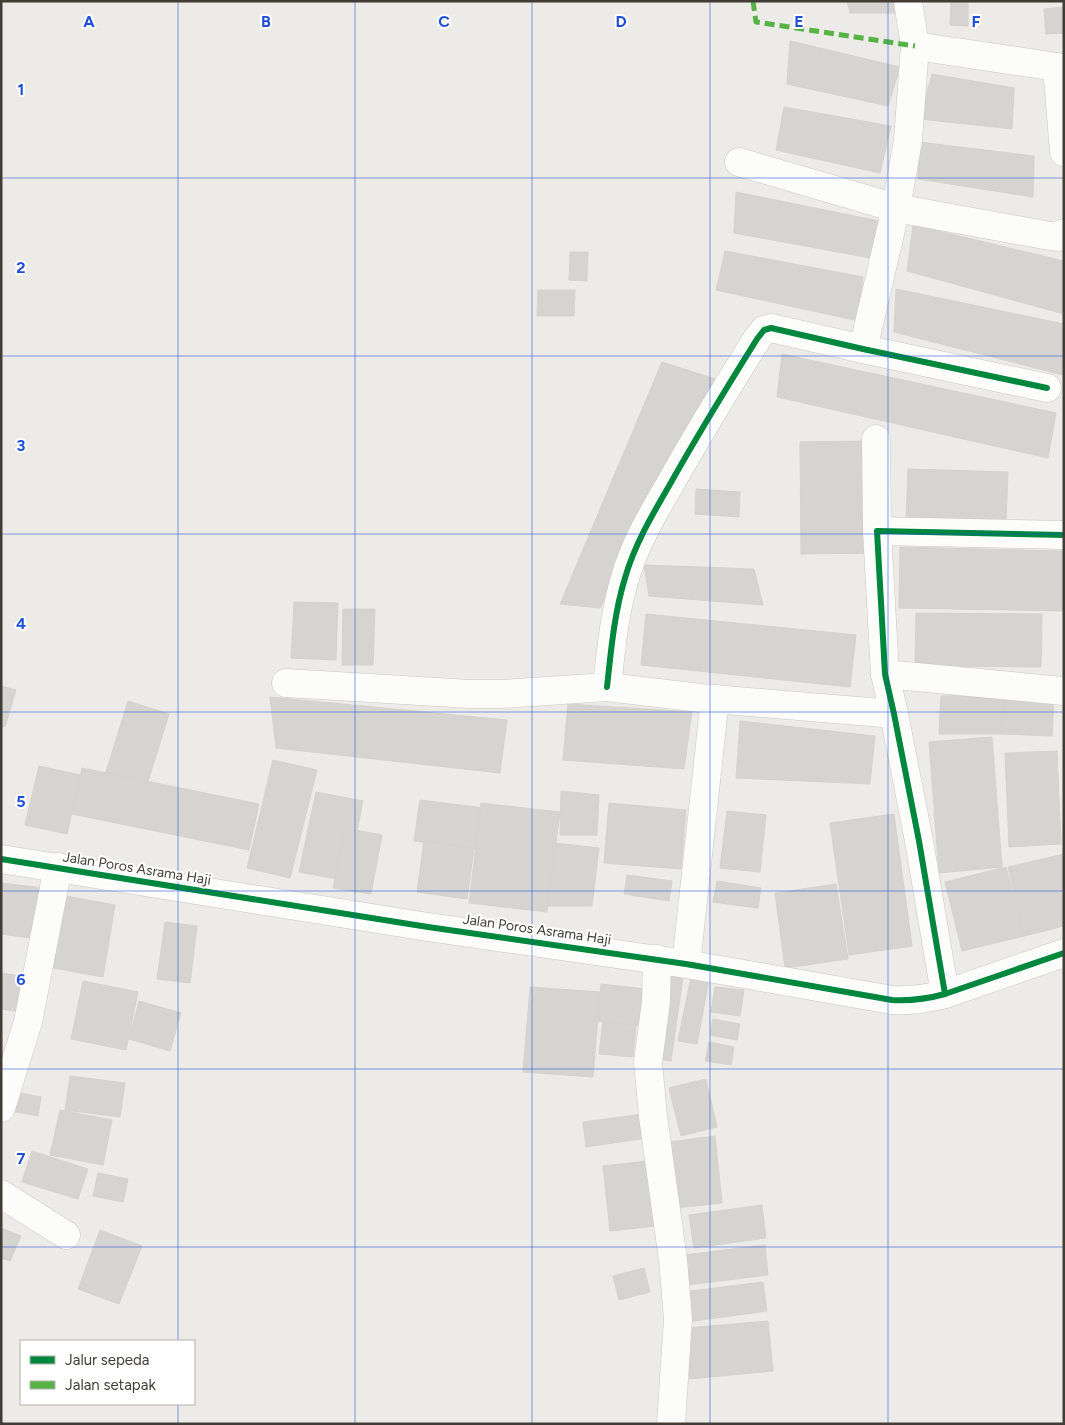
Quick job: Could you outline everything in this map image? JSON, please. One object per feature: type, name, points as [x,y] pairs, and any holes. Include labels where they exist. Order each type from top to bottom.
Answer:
[{"type":"street","points":[[862,349],[896,208],[908,140],[915,46],[908,1]]},
{"type":"street","points":[[915,46],[1060,68],[1064,152]]},
{"type":"street","points":[[739,162],[896,208],[1050,236],[1057,237],[1064,234]]},
{"type":"street","points":[[607,687],[613,629],[624,579],[631,560],[650,519],[689,450],[764,330],[771,328],[1047,388]]},
{"type":"street","points":[[876,440],[876,530],[885,674],[919,841],[945,994]]},
{"type":"street","points":[[876,530],[1064,535]]},
{"type":"street","points":[[885,674],[1064,691]]},
{"type":"street","points":[[286,683],[470,694],[502,694],[607,687],[715,699],[894,714]]},
{"type":"street","points":[[686,964],[715,699]]},
{"type":"street","name":"Jalan Poros Asrama Haji","points":[[1,859],[428,927],[658,959],[892,1000],[910,1001],[945,994],[1064,954]]},
{"type":"street","points":[[1,1108],[28,1022],[58,867]]},
{"type":"street","points":[[658,959],[656,1002],[648,1062],[653,1116],[673,1260],[678,1319],[672,1424]]},
{"type":"street","points":[[1,1194],[66,1235]]},
{"type":"building","points":[[847,1],[903,1],[906,13],[850,13]]},
{"type":"building","points":[[951,1],[968,1],[968,26],[950,25]]},
{"type":"building","points":[[1064,7],[1064,33],[1046,34],[1044,9]]},
{"type":"building","points":[[790,41],[900,67],[888,106],[787,84]]},
{"type":"building","points":[[932,74],[1014,88],[1012,129],[920,119]]},
{"type":"building","points":[[784,107],[891,126],[880,173],[776,150]]},
{"type":"building","points":[[919,142],[1034,156],[1033,197],[918,179]]},
{"type":"building","points":[[736,192],[879,221],[876,259],[734,233]]},
{"type":"building","points":[[913,225],[1064,261],[1064,314],[907,271]]},
{"type":"building","points":[[725,251],[863,277],[859,321],[716,290]]},
{"type":"building","points":[[570,252],[588,252],[587,281],[569,280]]},
{"type":"building","points":[[896,289],[1064,324],[1063,375],[894,332]]},
{"type":"building","points":[[538,290],[575,290],[574,316],[537,316]]},
{"type":"building","points":[[782,354],[1056,413],[1048,458],[777,397]]},
{"type":"building","points":[[662,362],[715,379],[600,608],[560,604]]},
{"type":"building","points":[[870,441],[872,553],[801,554],[800,442]]},
{"type":"building","points":[[908,469],[1008,472],[1006,524],[906,521]]},
{"type":"building","points":[[696,489],[740,492],[739,517],[695,514]]},
{"type":"building","points":[[900,547],[1064,551],[1064,611],[899,608]]},
{"type":"building","points":[[644,565],[754,569],[763,605],[649,596]]},
{"type":"building","points":[[294,602],[338,603],[336,660],[291,658]]},
{"type":"building","points":[[343,609],[375,609],[373,665],[342,665]]},
{"type":"building","points":[[916,613],[1042,614],[1041,667],[915,666]]},
{"type":"building","points":[[646,614],[856,635],[850,687],[641,665]]},
{"type":"building","points":[[1,686],[16,690],[5,727],[1,726]]},
{"type":"building","points":[[1004,695],[1054,698],[1052,736],[1001,734]]},
{"type":"building","points":[[1004,695],[1001,734],[939,734],[941,696]]},
{"type":"building","points":[[270,697],[507,720],[500,773],[276,748]]},
{"type":"building","points":[[128,701],[169,714],[146,788],[105,775]]},
{"type":"building","points":[[568,704],[692,712],[684,769],[563,760]]},
{"type":"building","points":[[740,721],[875,736],[870,784],[736,778]]},
{"type":"building","points":[[992,737],[1002,867],[939,873],[929,742]]},
{"type":"building","points":[[1057,751],[1061,844],[1009,847],[1005,753]]},
{"type":"building","points":[[273,760],[317,770],[290,878],[247,868]]},
{"type":"building","points":[[39,766],[80,775],[67,834],[25,825]]},
{"type":"building","points":[[82,768],[259,804],[249,850],[72,814]]},
{"type":"building","points":[[561,791],[599,795],[597,835],[560,835]]},
{"type":"building","points":[[316,792],[363,801],[347,881],[299,872]]},
{"type":"building","points":[[420,800],[492,809],[486,850],[414,841]]},
{"type":"building","points":[[481,803],[560,812],[547,912],[469,903]]},
{"type":"building","points":[[609,803],[686,810],[681,869],[604,863]]},
{"type":"building","points":[[727,811],[766,815],[760,872],[720,868]]},
{"type":"building","points":[[894,814],[912,946],[849,955],[830,823]]},
{"type":"building","points":[[345,828],[382,835],[371,894],[333,888]]},
{"type":"building","points":[[424,841],[474,848],[467,899],[417,892]]},
{"type":"building","points":[[555,843],[599,848],[592,906],[548,906]]},
{"type":"building","points":[[1064,854],[1064,926],[1024,936],[1008,867]]},
{"type":"building","points":[[1006,867],[1024,936],[962,951],[945,882]]},
{"type":"building","points":[[627,875],[672,881],[669,901],[624,894]]},
{"type":"building","points":[[717,881],[761,888],[758,908],[713,902]]},
{"type":"building","points":[[1,883],[44,888],[38,939],[1,934]]},
{"type":"building","points":[[836,884],[848,959],[785,968],[775,893]]},
{"type":"building","points":[[66,896],[115,905],[103,977],[53,968]]},
{"type":"building","points":[[165,922],[197,926],[190,983],[157,979]]},
{"type":"building","points":[[1,973],[27,977],[22,1012],[1,1009]]},
{"type":"building","points":[[666,974],[683,977],[671,1061],[653,1058]]},
{"type":"building","points":[[691,977],[709,980],[697,1044],[678,1041]]},
{"type":"building","points":[[83,981],[138,992],[126,1050],[71,1039]]},
{"type":"building","points":[[601,984],[654,990],[650,1027],[597,1021]]},
{"type":"building","points":[[530,987],[600,992],[593,1077],[523,1072]]},
{"type":"building","points":[[715,987],[744,990],[740,1016],[711,1012]]},
{"type":"building","points":[[139,1001],[181,1013],[170,1051],[129,1039]]},
{"type":"building","points":[[713,1019],[740,1024],[737,1040],[710,1035]]},
{"type":"building","points":[[603,1022],[636,1025],[633,1057],[599,1054]]},
{"type":"building","points":[[709,1042],[734,1047],[731,1065],[705,1061]]},
{"type":"building","points":[[70,1076],[125,1083],[120,1117],[65,1110]]},
{"type":"building","points":[[706,1079],[717,1127],[681,1136],[669,1088]]},
{"type":"building","points":[[15,1092],[41,1097],[38,1116],[11,1111]]},
{"type":"building","points":[[60,1110],[112,1120],[103,1165],[50,1155]]},
{"type":"building","points":[[643,1114],[647,1138],[586,1147],[583,1122]]},
{"type":"building","points":[[715,1136],[722,1203],[676,1208],[669,1142]]},
{"type":"building","points":[[32,1151],[88,1169],[78,1199],[22,1182]]},
{"type":"building","points":[[657,1160],[665,1225],[610,1231],[603,1166]]},
{"type":"building","points":[[98,1173],[128,1179],[123,1202],[93,1196]]},
{"type":"building","points":[[762,1205],[766,1238],[694,1248],[689,1215]]},
{"type":"building","points":[[1,1228],[21,1236],[10,1261],[1,1258]]},
{"type":"building","points":[[100,1230],[142,1246],[119,1304],[78,1289]]},
{"type":"building","points":[[765,1245],[768,1275],[688,1285],[684,1255]]},
{"type":"building","points":[[644,1268],[650,1292],[619,1300],[613,1276]]},
{"type":"building","points":[[763,1282],[767,1311],[687,1322],[683,1292]]},
{"type":"building","points":[[768,1321],[773,1371],[690,1379],[686,1328]]},
{"type":"marked path","points":[[753,1],[756,22],[915,46]]},
{"type":"cycle path","points":[[607,687],[618,605],[638,542],[701,430],[764,330],[771,328],[1047,388]]},
{"type":"cycle path","points":[[945,994],[919,841],[885,674],[877,531],[1064,535]]},
{"type":"cycle path","points":[[1,859],[428,927],[686,964],[892,1000],[918,999],[945,994],[1064,953]]}]
